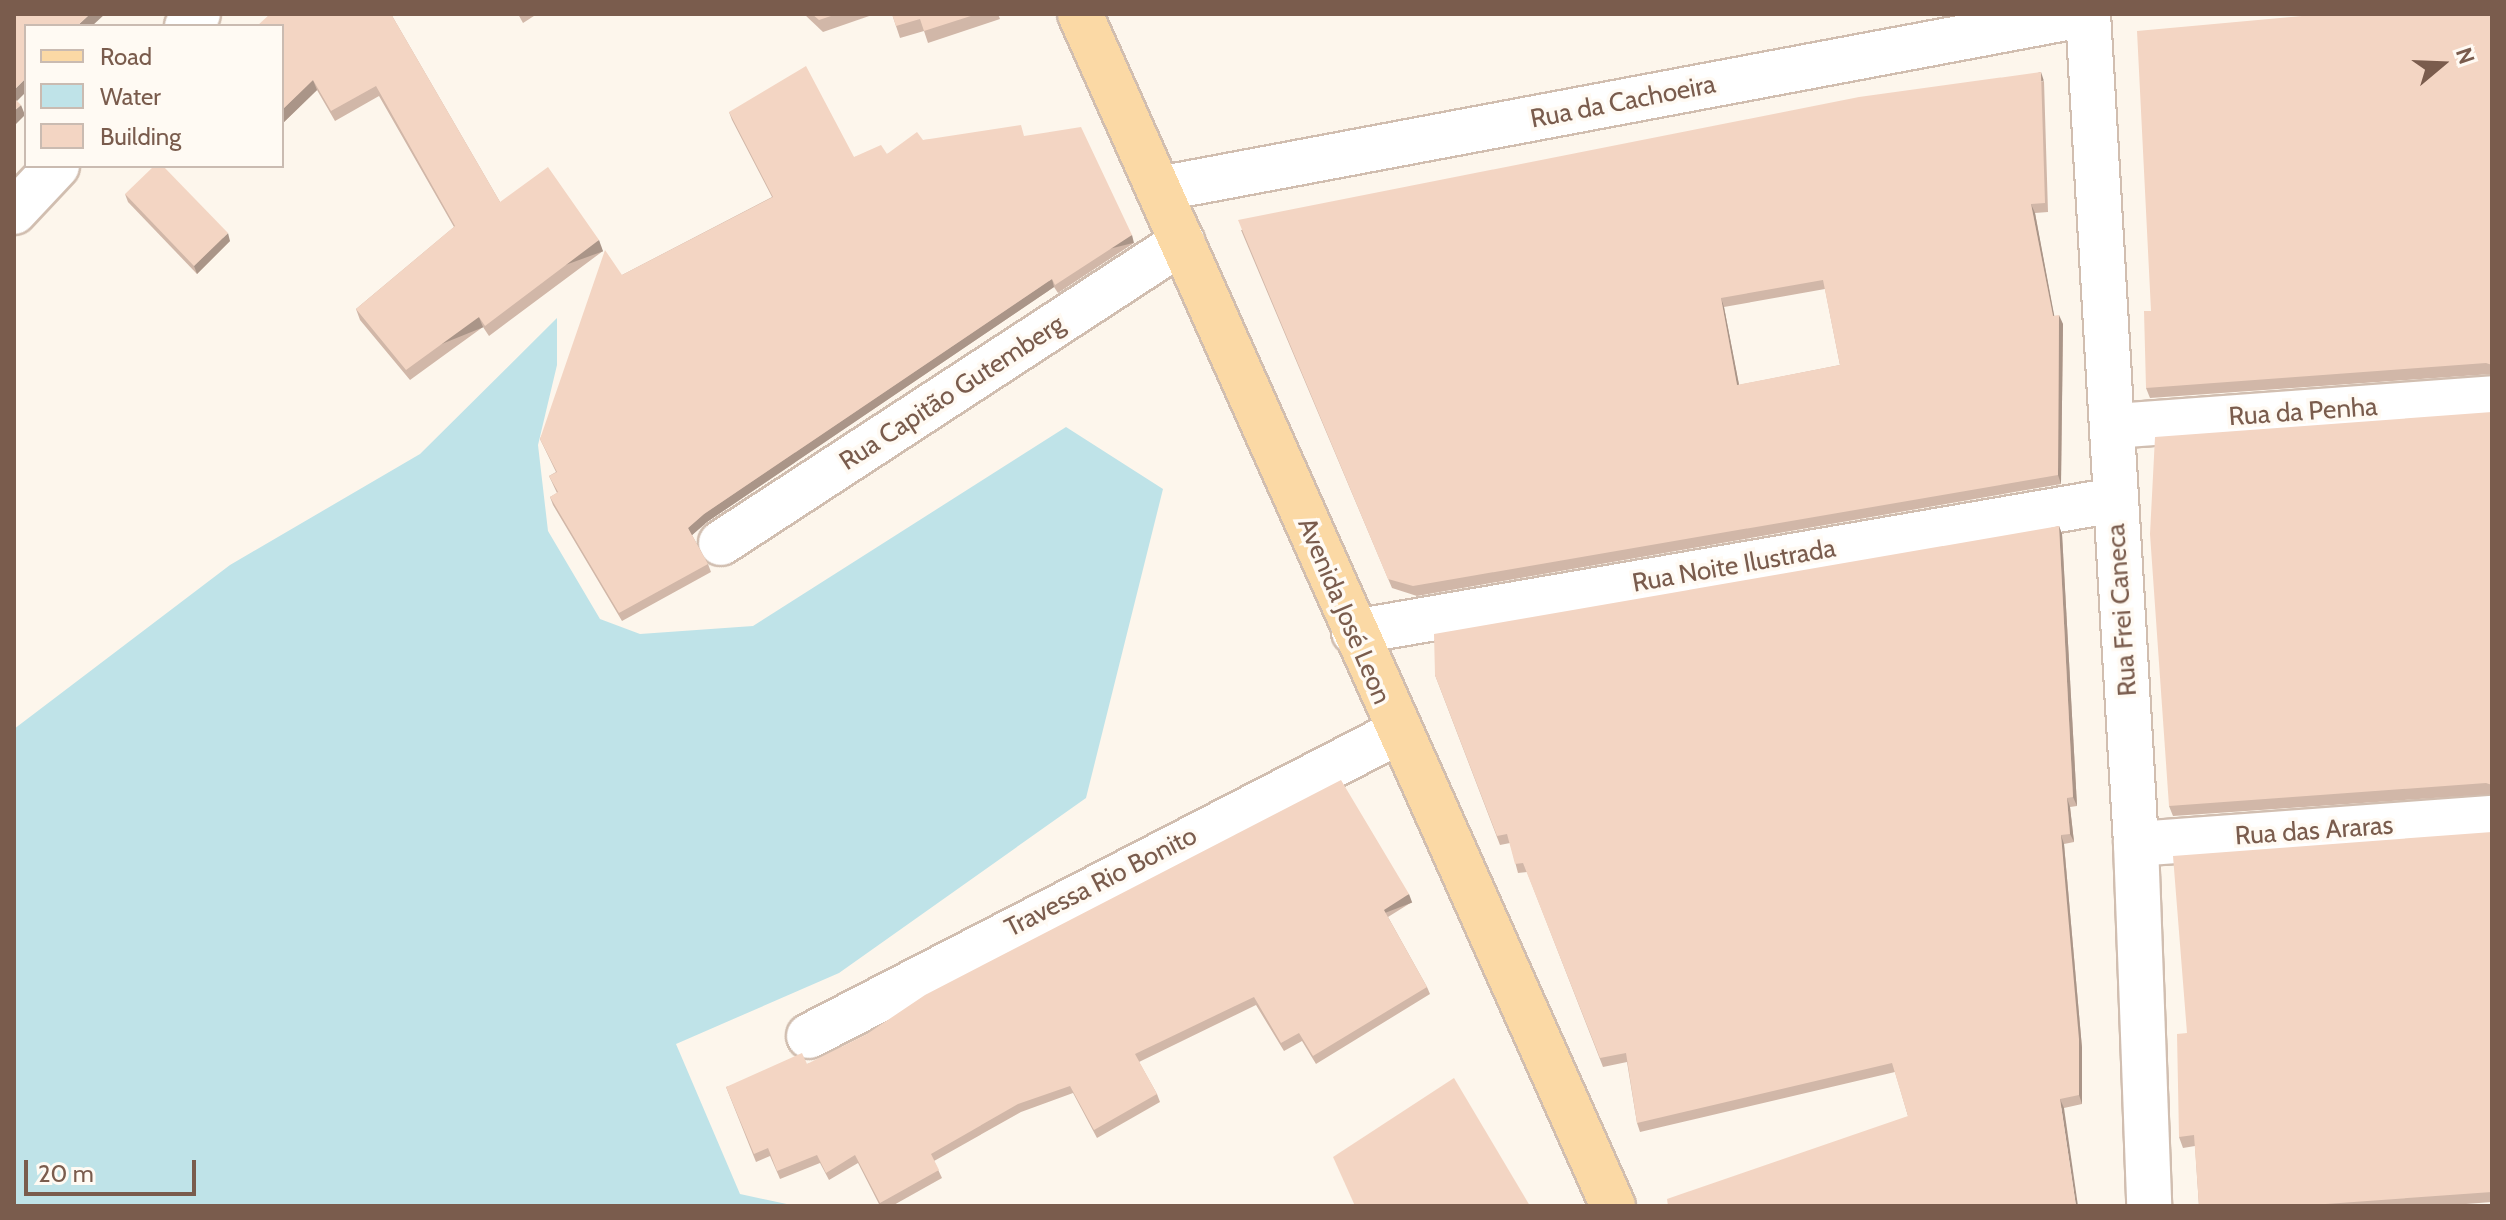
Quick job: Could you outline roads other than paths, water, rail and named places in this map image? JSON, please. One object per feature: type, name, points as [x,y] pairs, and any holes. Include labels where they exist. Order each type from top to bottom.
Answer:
[{"type":"main road","name":"Avenida José Leon","points":[[1088,30],[1396,733],[1613,1206]]},
{"type":"street","name":"Rua da Cachoeira","points":[[1159,189],[2088,14]]},
{"type":"street","name":"Rua Frei Caneca","points":[[2088,14],[2136,844],[2149,1206]]},
{"type":"street","points":[[14,212],[55,168]]},
{"type":"street","name":"Rua Capitão Gutemberg","points":[[721,543],[1182,242]]},
{"type":"street","name":"Rua da Penha","points":[[2114,426],[2492,398]]},
{"type":"street","name":"Rua Noite Ilustrada","points":[[1354,632],[2115,500]]},
{"type":"street","name":"Travessa Rio Bonito","points":[[809,1036],[1396,733]]},
{"type":"street","name":"Rua das Araras","points":[[2136,844],[2492,818]]},
{"type":"water","points":[[557,318],[557,365],[538,445],[548,531],[600,619],[640,634],[753,626],[1066,427],[1163,489],[1086,798],[839,973],[676,1044],[740,1194],[796,1206],[14,1206],[14,729],[230,565],[420,454]]}]
